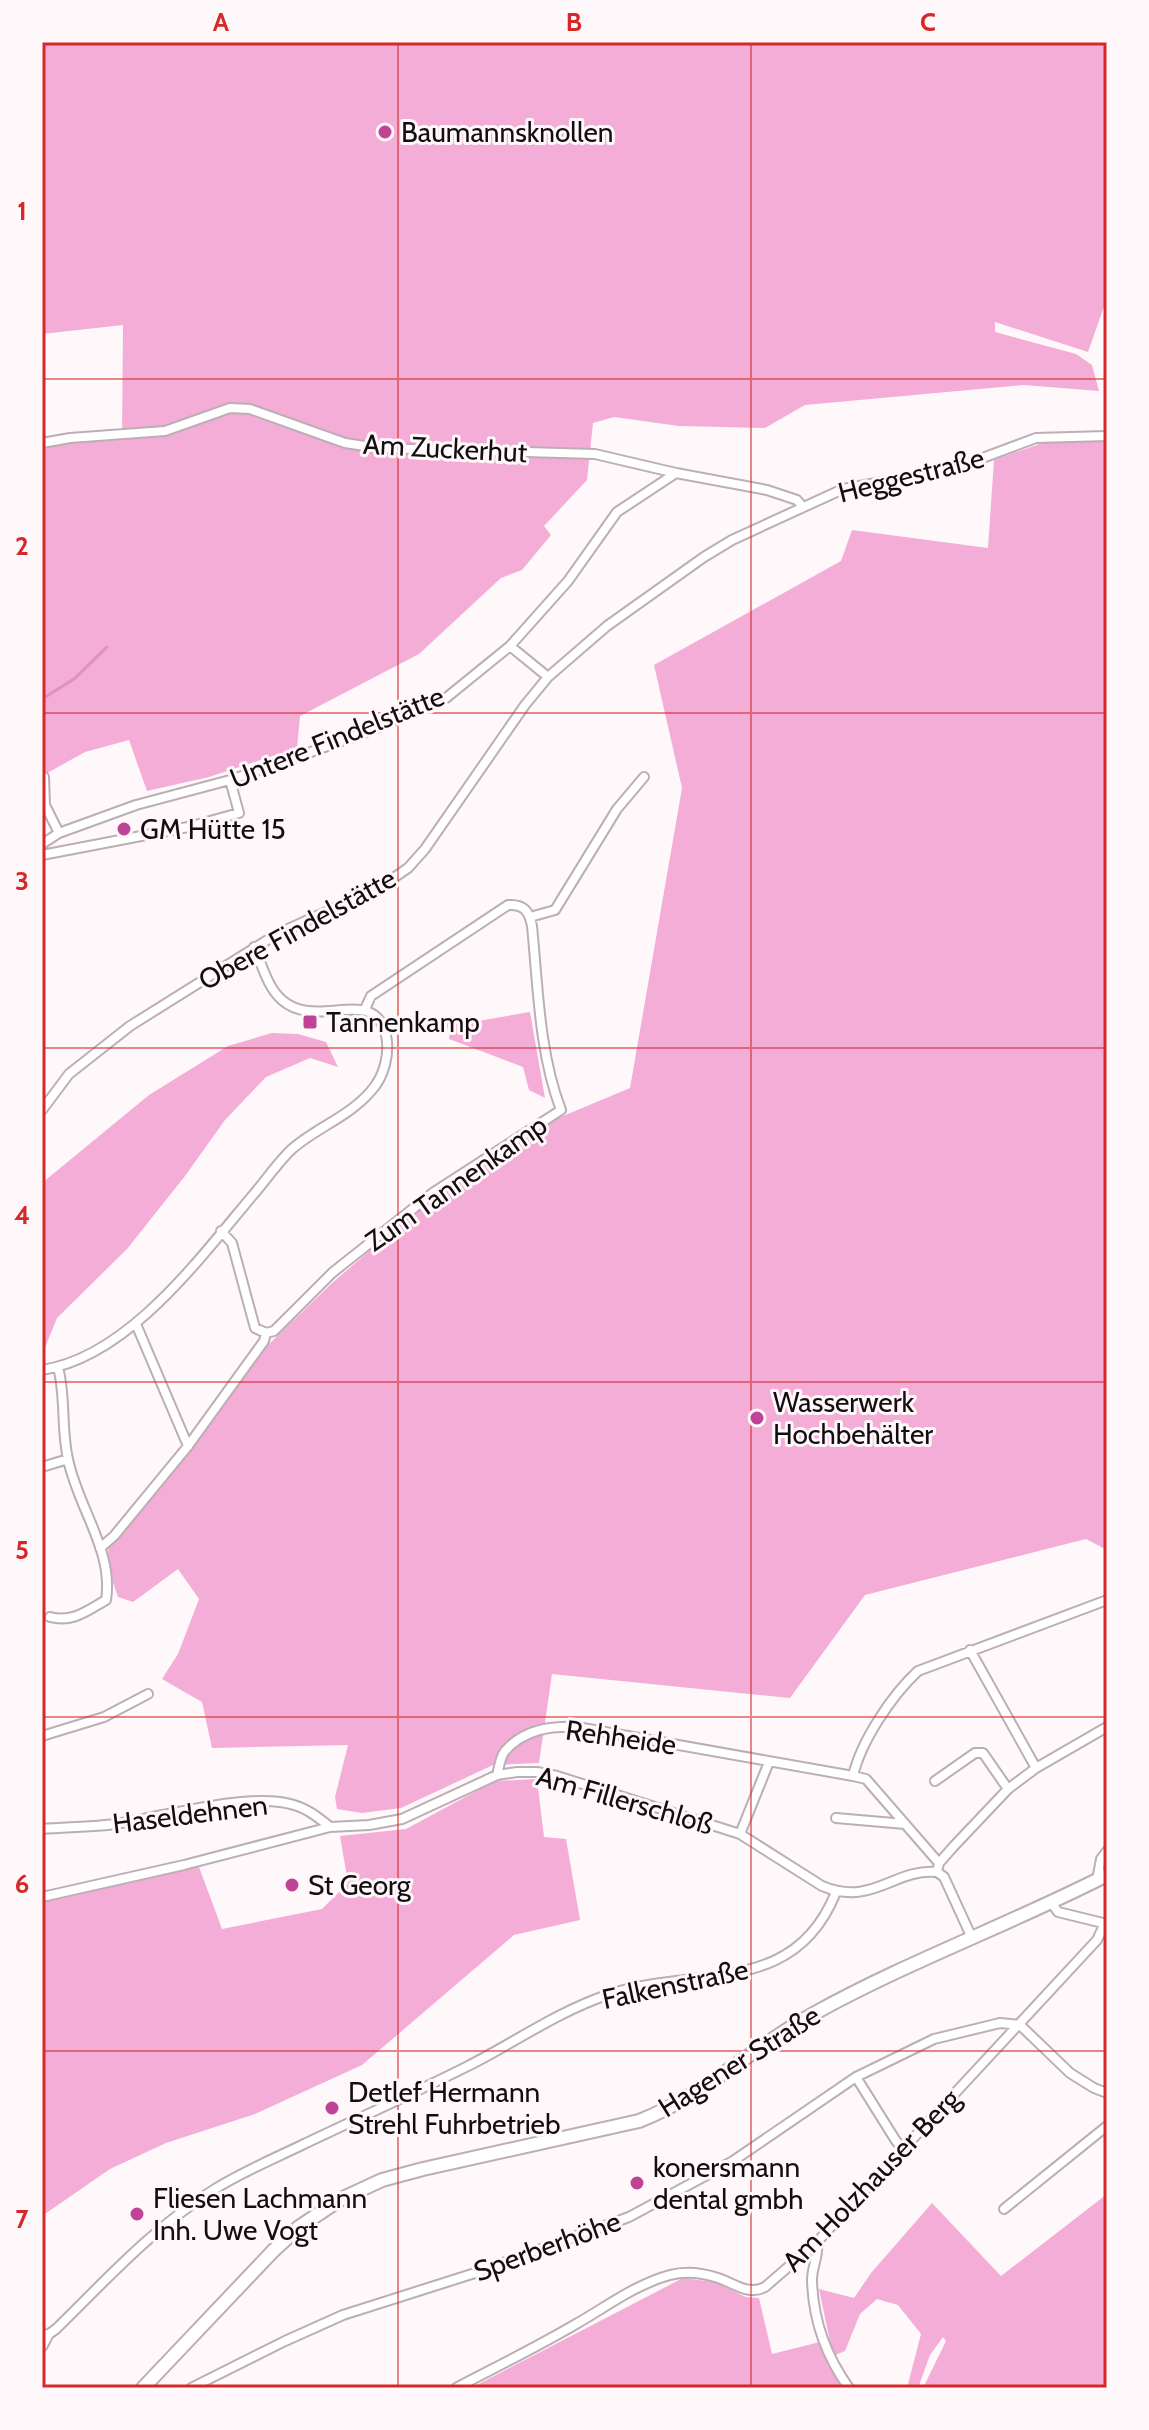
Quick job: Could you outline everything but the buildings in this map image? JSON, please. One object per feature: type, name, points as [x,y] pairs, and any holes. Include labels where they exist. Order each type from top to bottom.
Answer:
[{"type":"main road","name":"Hagener Straße","points":[[143,2388],[273,2251],[299,2227],[341,2199],[382,2180],[639,2121],[664,2111],[795,2024],[1102,1878]]},
{"type":"street","name":"Am Zuckerhut","points":[[42,443],[165,431],[230,408],[250,409],[345,443],[367,447],[595,454],[767,490],[797,500],[802,506]]},
{"type":"street","name":"Heggestraße","points":[[641,602],[732,540],[843,489],[972,464],[1036,438],[1057,435],[1107,436]]},
{"type":"street","name":"Untere Findelstätte","points":[[42,844],[59,833],[136,805],[230,780],[369,731],[446,698],[510,646],[568,581],[617,512],[676,473]]},
{"type":"street","name":"Obere Findelstätte","points":[[42,1110],[69,1074],[130,1026],[254,947],[379,888],[408,868],[425,849],[525,705],[548,677],[607,626],[641,602]]},
{"type":"street","points":[[510,646],[548,677]]},
{"type":"street","points":[[44,777],[45,805],[59,833]]},
{"type":"street","points":[[365,1009],[371,996],[508,905],[518,904],[530,917],[555,910],[617,809],[644,777]]},
{"type":"street","name":"Untere Findelstätte","points":[[42,855],[188,827],[239,813],[230,780]]},
{"type":"street","name":"Zum Tannenkamp","points":[[100,1548],[114,1536],[188,1446],[264,1341],[266,1333],[274,1331],[332,1273],[434,1192],[561,1110],[555,1095],[543,1031],[530,917]]},
{"type":"street","points":[[42,1370],[91,1354],[136,1324],[165,1296],[291,1150],[354,1106],[382,1075],[387,1056],[387,1038],[383,1024],[374,1013],[365,1009],[311,1014],[294,1009],[280,999],[270,985],[254,947]]},
{"type":"street","points":[[221,1231],[232,1243],[255,1328],[266,1333]]},
{"type":"street","points":[[136,1324],[188,1446]]},
{"type":"street","points":[[50,1617],[62,1620],[76,1617],[106,1600],[107,1589],[100,1548],[68,1459],[58,1367]]},
{"type":"street","points":[[42,1467],[68,1459]]},
{"type":"street","points":[[853,1776],[863,1745],[906,1682],[918,1671],[1107,1600]]},
{"type":"street","points":[[970,1650],[1036,1768]]},
{"type":"street","points":[[42,1736],[104,1717],[148,1694]]},
{"type":"street","name":"Rehheide","points":[[497,1775],[503,1753],[524,1737],[540,1729],[577,1727],[853,1776],[866,1779],[938,1867]]},
{"type":"street","points":[[836,1892],[873,1891],[938,1867],[1008,1789],[1036,1768],[1107,1727]]},
{"type":"street","points":[[935,1781],[975,1753],[983,1753],[1008,1789]]},
{"type":"street","points":[[740,1834],[769,1762]]},
{"type":"street","name":"Am Fillerschloß","points":[[42,1897],[330,1827],[402,1819],[497,1775],[517,1772],[557,1776],[740,1834],[836,1892]]},
{"type":"street","name":"Haseldehnen","points":[[42,1829],[115,1824],[211,1806],[262,1802],[292,1804],[315,1815],[330,1827]]},
{"type":"street","points":[[836,1818],[905,1824]]},
{"type":"street","points":[[1102,1878],[1101,1859],[1107,1851]]},
{"type":"street","points":[[938,1867],[972,1938]]},
{"type":"street","name":"Falkenstraße","points":[[42,2347],[46,2334],[171,2220],[216,2188],[469,2065],[574,2008],[650,1984],[733,1974],[768,1965],[798,1949],[815,1931],[836,1892]]},
{"type":"street","points":[[1051,1902],[1058,1912],[1106,1924]]},
{"type":"street","name":"Am Holzhauser Berg","points":[[456,2388],[646,2284],[672,2274],[697,2273],[720,2278],[740,2288],[758,2290],[817,2242],[1020,2025],[1097,1940],[1106,1924]]},
{"type":"street","name":"Sperberhöhe","points":[[191,2388],[343,2315],[475,2273],[629,2217],[733,2161],[856,2077],[934,2039],[1000,2023],[1020,2025]]},
{"type":"street","points":[[1020,2025],[1070,2073],[1107,2093]]},
{"type":"street","points":[[856,2077],[904,2149]]},
{"type":"street","points":[[1004,2209],[1107,2126]]},
{"type":"street","points":[[817,2242],[819,2254],[812,2278],[821,2332],[832,2365],[849,2388]]},
{"type":"shaded area","points":[[42,42],[1107,42],[1107,298],[1088,352],[995,322],[995,332],[1076,354],[1092,365],[1099,391],[1024,385],[805,405],[765,428],[679,426],[614,417],[593,423],[587,480],[544,526],[551,535],[522,570],[501,578],[419,654],[300,716],[297,748],[209,777],[147,791],[129,740],[85,752],[42,776],[42,448],[77,442],[122,440],[123,325],[42,334]]},
{"type":"shaded area","points":[[1045,442],[1107,442],[1107,1550],[1086,1539],[865,1595],[790,1698],[552,1674],[539,1763],[493,1765],[401,1808],[362,1813],[337,1809],[335,1797],[348,1745],[212,1748],[202,1702],[162,1679],[178,1654],[199,1599],[178,1569],[133,1602],[118,1597],[109,1571],[108,1548],[189,1452],[268,1345],[331,1284],[396,1228],[470,1173],[556,1119],[630,1088],[682,788],[654,665],[841,561],[852,530],[988,548],[994,460]]},
{"type":"shaded area","points":[[530,1012],[545,1098],[529,1090],[523,1067],[449,1039],[450,1029],[438,1026],[432,1020],[461,1024]]},
{"type":"shaded area","points":[[272,1033],[298,1034],[326,1042],[338,1067],[310,1058],[266,1077],[225,1120],[127,1249],[57,1318],[42,1355],[42,1183],[149,1095],[228,1046]]},
{"type":"shaded area","points":[[537,1779],[544,1837],[566,1839],[580,1920],[514,1935],[362,2065],[255,2114],[166,2143],[110,2169],[42,2216],[42,1902],[199,1867],[222,1929],[322,1909],[348,1883],[340,1836],[406,1829],[495,1781]]},
{"type":"shaded area","points":[[1107,2194],[1107,2388],[923,2388],[946,2341],[943,2337],[930,2355],[918,2388],[907,2388],[921,2334],[898,2305],[877,2299],[860,2314],[845,2351],[833,2356],[819,2289],[854,2298],[871,2273],[932,2203],[1001,2276]]},
{"type":"shaded area","points":[[683,2278],[714,2282],[746,2297],[759,2298],[772,2354],[820,2342],[827,2362],[845,2388],[471,2388]]},
{"type":"waterway","points":[[42,699],[74,679],[107,647]]},
{"type":"place","name":"Baumannsknollen","points":[[385,132]]},
{"type":"place","name":"GM Hütte 15","points":[[124,829]]},
{"type":"place","name":"Tannenkamp","points":[[310,1022]]},
{"type":"place","name":"Wasserwerk Hochbehälter","points":[[757,1418]]},
{"type":"place","name":"St Georg","points":[[292,1885]]},
{"type":"place","name":"Detlef Hermann Strehl Fuhrbetrieb","points":[[332,2108]]},
{"type":"place","name":"konersmann dental gmbh","points":[[637,2183]]},
{"type":"place","name":"Fliesen Lachmann Inh. Uwe Vogt","points":[[137,2214]]}]
